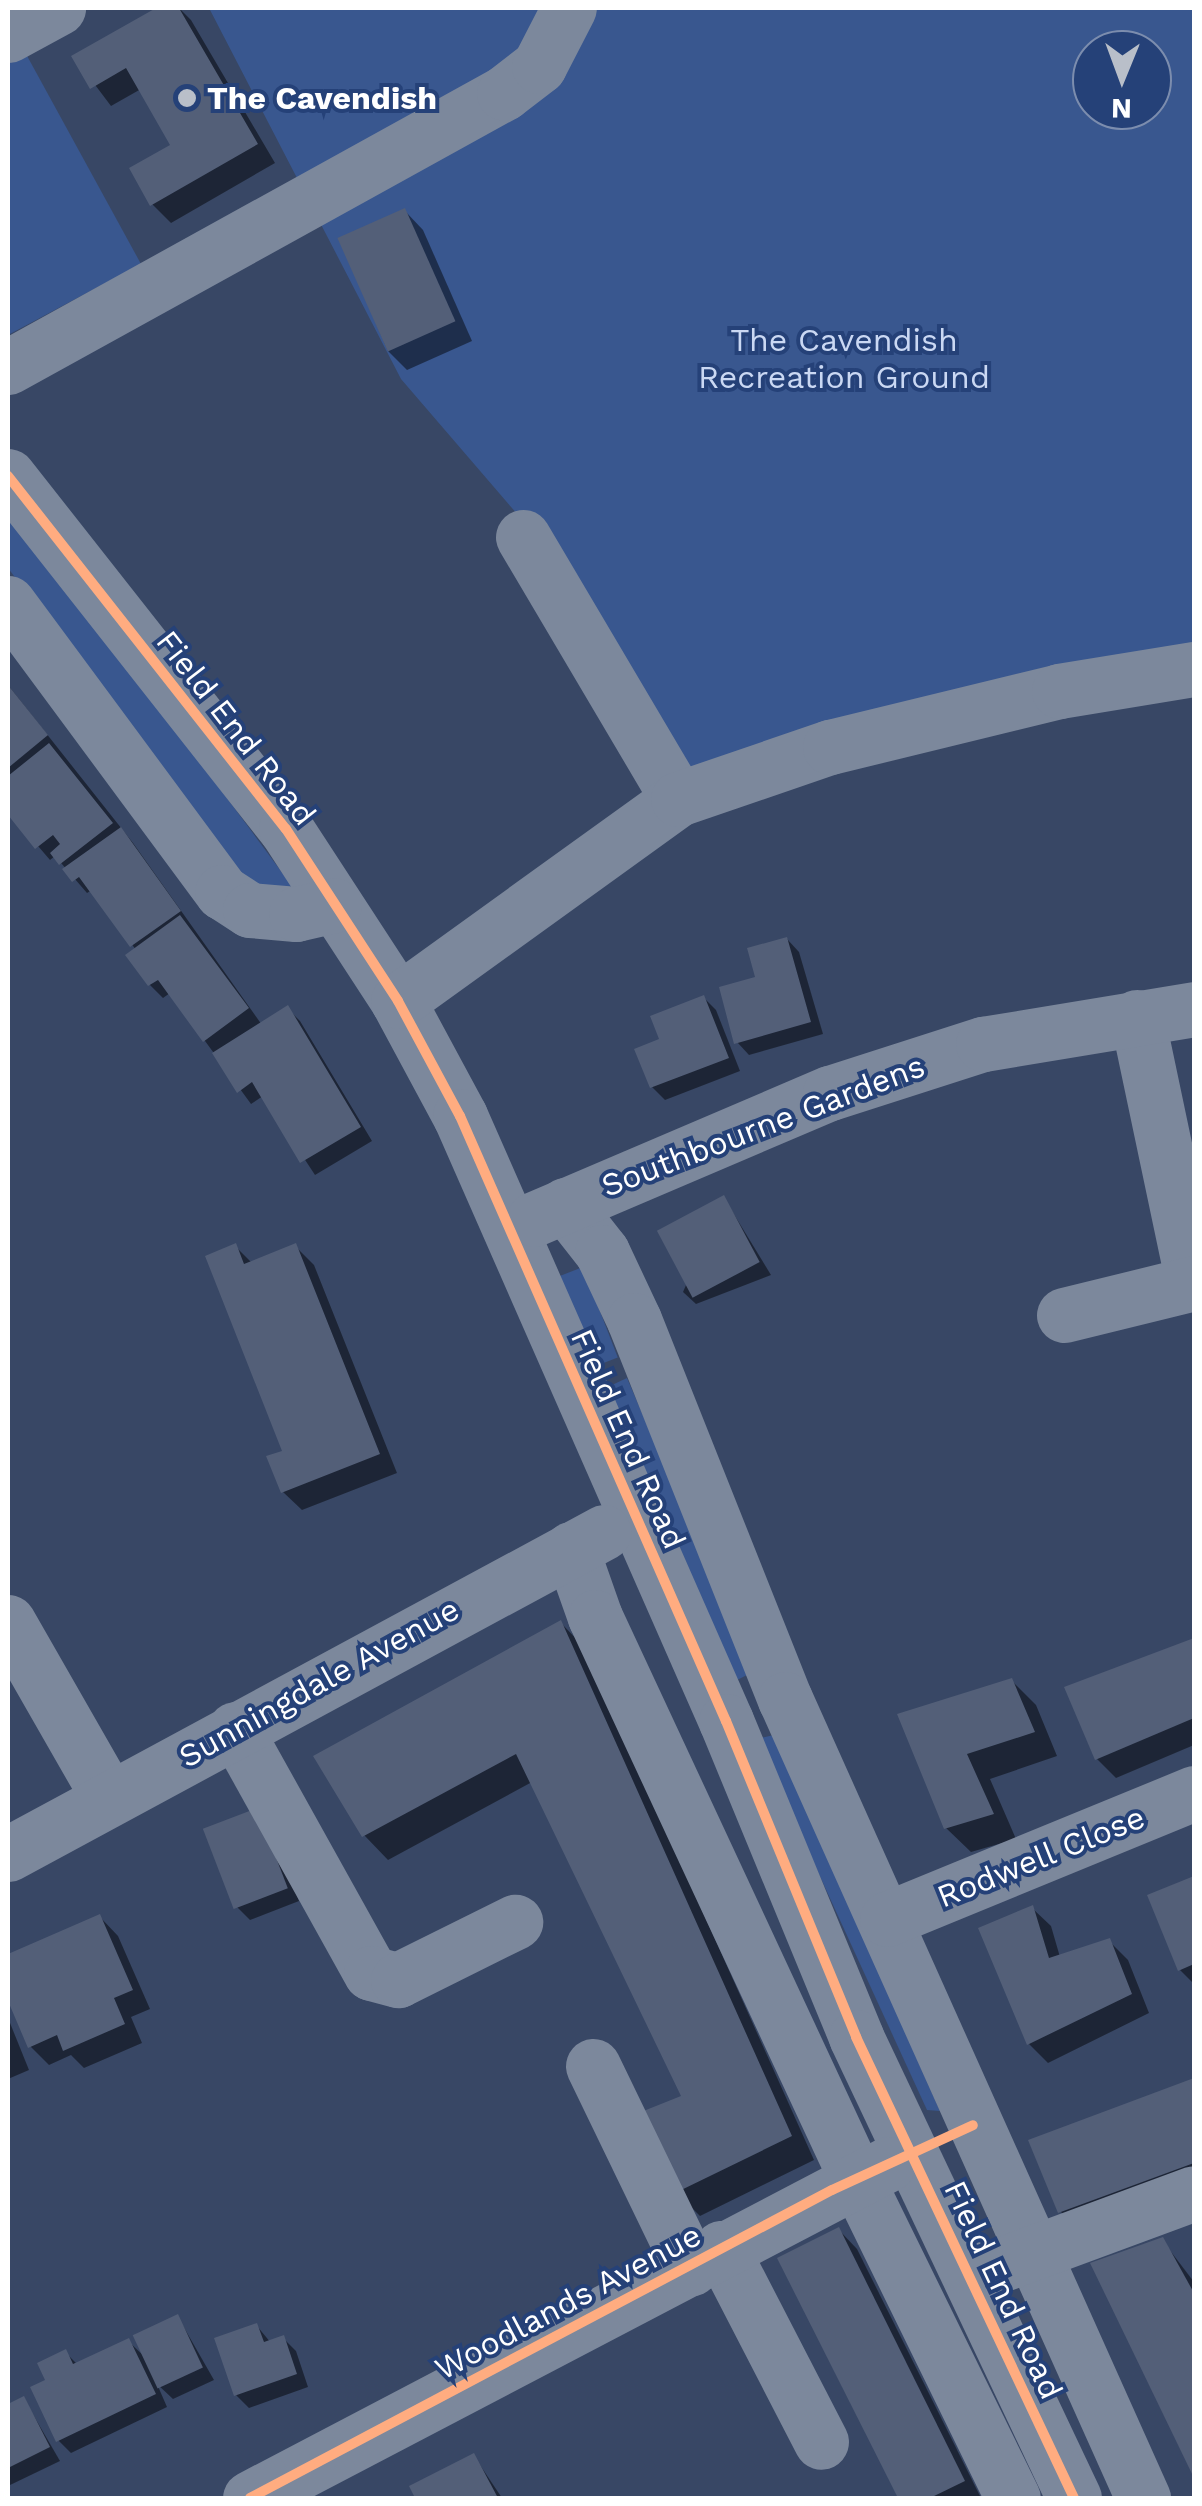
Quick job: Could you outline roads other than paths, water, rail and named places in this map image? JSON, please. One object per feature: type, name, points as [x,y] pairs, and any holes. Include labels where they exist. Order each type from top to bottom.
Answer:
[{"type":"street","points":[[8,35],[58,8]]},
{"type":"street","points":[[8,367],[504,93],[539,66],[570,8]]},
{"type":"street","name":"Field End Road","points":[[8,476],[286,829],[398,1001],[514,1229],[634,1517],[726,1721],[814,1941],[1060,2469]]},
{"type":"street","points":[[523,537],[678,799]]},
{"type":"street","points":[[8,603],[222,892],[250,910],[296,914],[334,905]]},
{"type":"street","points":[[398,1001],[678,799],[830,747],[1059,691],[1194,670]]},
{"type":"street","name":"Southbourne Gardens","points":[[514,1229],[830,1093],[983,1044],[1194,1008]]},
{"type":"street","points":[[1064,1315],[1194,1283],[1137,1017]]},
{"type":"street","points":[[565,1204],[602,1252],[785,1699],[887,1919],[972,2126],[1144,2498]]},
{"type":"street","name":"Sunningdale Avenue","points":[[8,1854],[634,1517]]},
{"type":"street","points":[[570,1550],[595,1617],[1003,2495],[1060,2469],[1109,2418]]},
{"type":"street","points":[[8,1622],[109,1798]]},
{"type":"street","points":[[726,1721],[785,1699]]},
{"type":"street","points":[[235,1729],[370,1974],[398,1980],[515,1922]]},
{"type":"street","name":"Rodwell Close","points":[[887,1919],[1194,1793]]},
{"type":"street","points":[[593,2066],[821,2442]]},
{"type":"street","name":"Woodlands Avenue","points":[[250,2498],[706,2258],[972,2126]]},
{"type":"street","points":[[971,2276],[1194,2193]]},
{"type":"place","name":"The Cavendish","points":[[187,98]]},
{"type":"park label","name":"The Cavendish Recreation Ground","points":[[844,360]]}]
